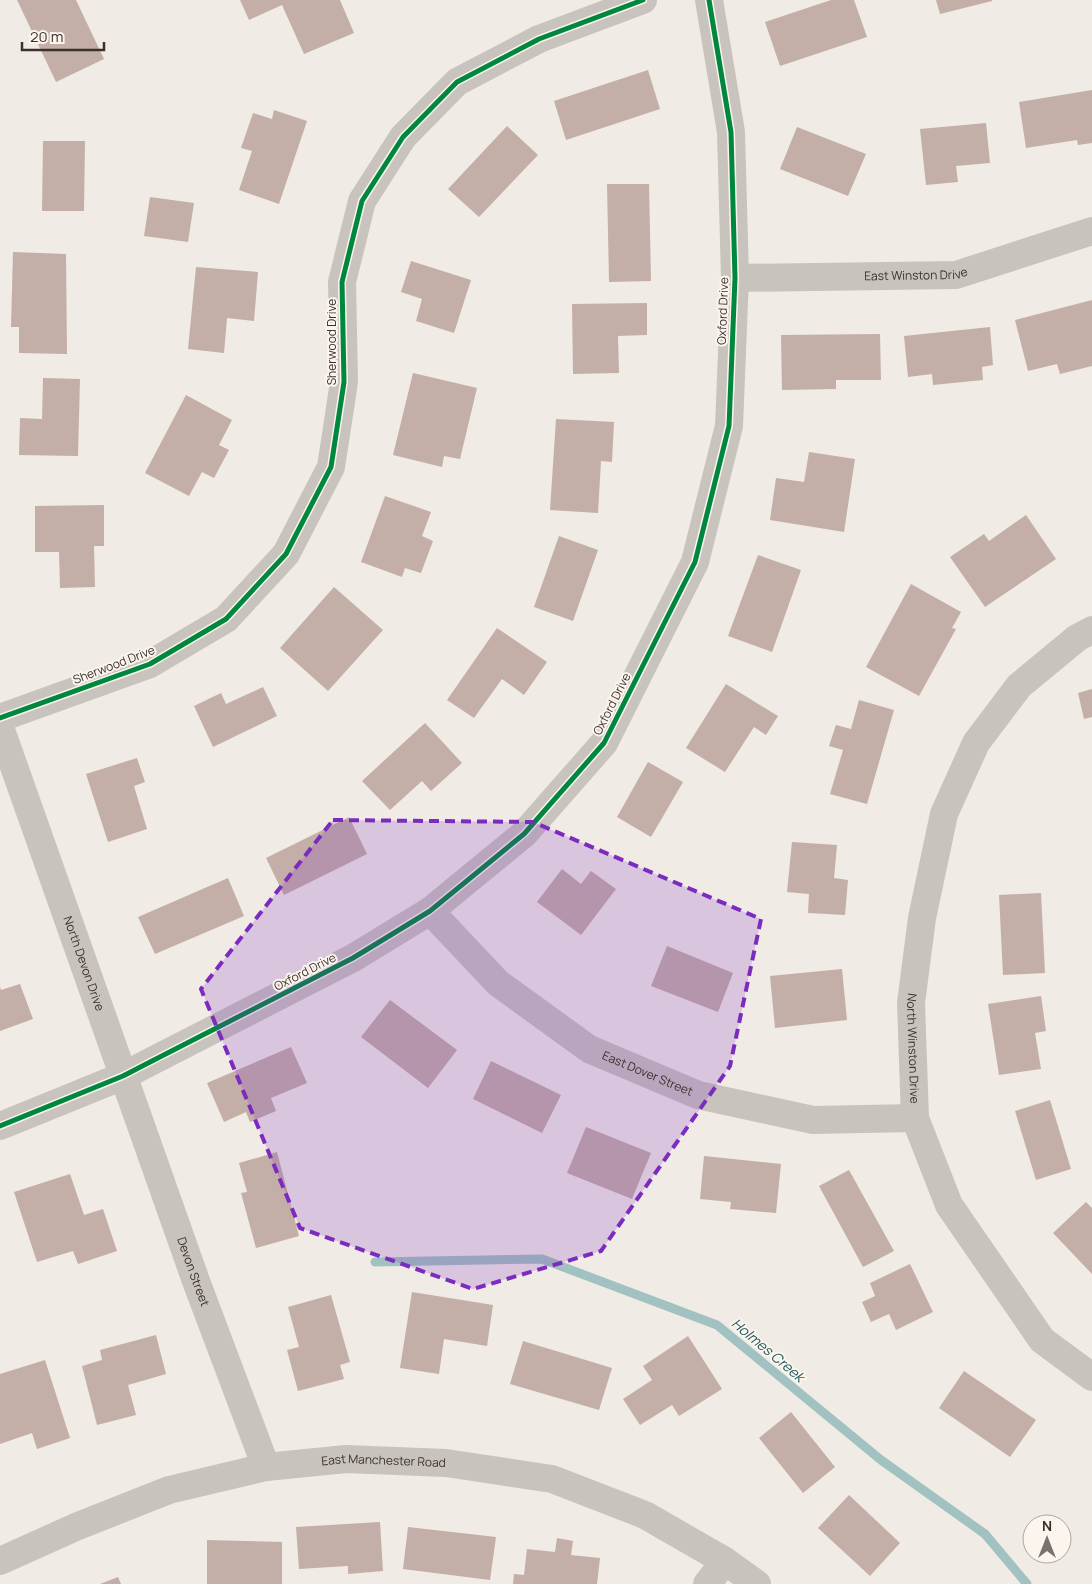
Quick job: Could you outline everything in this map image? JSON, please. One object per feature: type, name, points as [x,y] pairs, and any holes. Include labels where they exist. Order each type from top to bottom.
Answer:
[{"type":"street","name":"Sherwood Drive","points":[[0,718],[150,664],[226,619],[286,554],[331,467],[344,382],[342,282],[362,200],[403,137],[458,82],[539,39],[643,0]]},
{"type":"street","name":"Oxford Drive","points":[[0,1126],[123,1076],[353,958],[430,911],[524,834],[604,744],[695,562],[729,426],[735,278],[731,132],[709,0]]},
{"type":"street","name":"East Winston Drive","points":[[735,278],[956,275],[1092,231]]},
{"type":"street","name":"North Winston Drive","points":[[1092,630],[1077,638],[1019,686],[976,744],[944,814],[922,918],[911,1003],[915,1118],[949,1205],[1042,1340],[1092,1377]]},
{"type":"street","name":"North Devon Drive","points":[[0,727],[43,854],[123,1076]]},
{"type":"street","name":"East Dover Street","points":[[430,911],[498,983],[589,1049],[670,1084],[698,1095],[813,1120],[915,1118]]},
{"type":"street","name":"Devon Street","points":[[123,1076],[266,1466]]},
{"type":"street","name":"East Manchester Road","points":[[0,1561],[78,1526],[169,1490],[266,1466],[346,1459],[446,1463],[552,1479],[645,1515],[725,1561],[757,1584]]},
{"type":"street","points":[[707,1584],[725,1561]]},
{"type":"highlighted area","points":[[333,820],[533,822],[761,919],[730,1066],[601,1251],[473,1289],[300,1228],[201,989]]},
{"type":"building","points":[[17,0],[76,0],[104,59],[56,82]]},
{"type":"building","points":[[240,0],[340,0],[354,33],[304,54],[282,5],[249,20]]},
{"type":"building","points":[[831,0],[854,0],[867,37],[780,66],[765,22]]},
{"type":"building","points":[[936,0],[992,0],[992,1],[940,14]]},
{"type":"building","points":[[648,70],[660,109],[566,140],[554,101]]},
{"type":"building","points":[[1092,90],[1092,143],[1078,145],[1077,140],[1026,148],[1019,102]]},
{"type":"building","points":[[274,110],[307,121],[279,204],[239,190],[252,151],[241,148],[253,113],[272,119]]},
{"type":"building","points":[[986,123],[990,163],[956,166],[958,182],[926,185],[920,129]]},
{"type":"building","points":[[507,126],[538,155],[479,217],[448,189]]},
{"type":"building","points":[[797,127],[866,154],[848,196],[780,169]]},
{"type":"building","points":[[43,141],[85,141],[84,211],[42,211]]},
{"type":"building","points":[[607,184],[649,184],[651,281],[609,282]]},
{"type":"building","points":[[150,197],[194,203],[188,242],[144,236]]},
{"type":"building","points":[[13,252],[66,254],[67,354],[19,353],[19,327],[11,327]]},
{"type":"building","points":[[411,261],[471,280],[454,333],[416,321],[422,299],[401,292]]},
{"type":"building","points":[[196,267],[258,272],[254,321],[227,318],[224,353],[188,349]]},
{"type":"building","points":[[1092,300],[1092,366],[1060,374],[1057,364],[1028,371],[1015,320]]},
{"type":"building","points":[[647,303],[647,335],[618,336],[619,373],[573,374],[572,304]]},
{"type":"building","points":[[990,327],[993,365],[982,367],[983,380],[933,385],[932,374],[908,377],[904,336]]},
{"type":"building","points":[[880,334],[881,380],[836,380],[836,389],[782,390],[781,335]]},
{"type":"building","points":[[413,373],[477,388],[460,459],[444,456],[442,467],[393,455]]},
{"type":"building","points":[[43,378],[80,379],[78,456],[19,455],[20,418],[42,419]]},
{"type":"building","points":[[186,395],[232,420],[219,445],[229,450],[214,478],[202,472],[189,496],[145,473]]},
{"type":"building","points":[[556,419],[614,422],[612,462],[601,461],[598,513],[550,510]]},
{"type":"building","points":[[809,452],[855,459],[844,532],[770,520],[776,478],[804,482]]},
{"type":"building","points":[[385,496],[431,512],[422,536],[433,541],[421,573],[405,568],[402,577],[361,562]]},
{"type":"building","points":[[104,505],[104,546],[94,546],[95,587],[60,588],[59,552],[35,552],[35,506]]},
{"type":"building","points":[[1026,515],[1056,559],[985,607],[950,557],[984,534],[989,541]]},
{"type":"building","points":[[559,536],[598,550],[573,621],[534,607]]},
{"type":"building","points":[[758,555],[801,570],[772,652],[728,636]]},
{"type":"building","points":[[911,584],[961,612],[952,628],[956,629],[919,696],[866,667]]},
{"type":"building","points":[[334,587],[383,630],[328,691],[280,648]]},
{"type":"building","points":[[497,628],[547,662],[524,695],[502,679],[474,718],[447,700]]},
{"type":"building","points":[[726,684],[778,716],[766,735],[754,727],[725,772],[686,748]]},
{"type":"building","points":[[263,687],[277,716],[213,747],[194,706],[221,693],[226,704]]},
{"type":"building","points":[[1092,689],[1092,717],[1084,719],[1078,693]]},
{"type":"building","points":[[859,700],[894,710],[867,804],[830,794],[843,750],[829,746],[836,725],[851,729]]},
{"type":"building","points":[[425,723],[462,763],[431,791],[422,781],[390,810],[362,781]]},
{"type":"building","points":[[137,758],[145,782],[134,786],[147,829],[108,842],[86,774]]},
{"type":"building","points":[[648,762],[683,782],[651,837],[617,817]]},
{"type":"building","points":[[349,817],[367,854],[284,895],[266,858]]},
{"type":"building","points":[[792,842],[837,845],[834,878],[848,880],[845,915],[808,913],[809,894],[787,892]]},
{"type":"building","points":[[562,869],[581,884],[591,871],[616,889],[581,935],[537,902]]},
{"type":"building","points":[[228,878],[244,916],[155,954],[138,917]]},
{"type":"building","points":[[1041,893],[1045,973],[1003,975],[999,895]]},
{"type":"building","points":[[667,946],[733,973],[718,1012],[651,986]]},
{"type":"building","points":[[842,969],[847,1020],[775,1028],[770,976]]},
{"type":"building","points":[[20,984],[33,1019],[0,1031],[0,987],[1,990]]},
{"type":"building","points":[[1041,996],[1046,1031],[1035,1033],[1041,1069],[999,1075],[988,1004]]},
{"type":"building","points":[[390,1000],[457,1050],[428,1088],[361,1037]]},
{"type":"building","points":[[291,1047],[307,1083],[271,1098],[276,1111],[250,1122],[246,1112],[224,1122],[207,1083]]},
{"type":"building","points":[[491,1061],[561,1095],[542,1133],[473,1099]]},
{"type":"building","points":[[1050,1100],[1071,1169],[1036,1180],[1015,1111]]},
{"type":"building","points":[[586,1127],[651,1153],[632,1199],[567,1173]]},
{"type":"building","points":[[277,1152],[299,1236],[256,1248],[241,1193],[247,1192],[239,1163]]},
{"type":"building","points":[[704,1156],[781,1164],[776,1213],[730,1209],[731,1202],[700,1199]]},
{"type":"building","points":[[849,1170],[894,1251],[863,1267],[819,1186]]},
{"type":"building","points":[[70,1174],[84,1215],[103,1209],[117,1251],[78,1264],[73,1251],[37,1262],[14,1192]]},
{"type":"building","points":[[1086,1202],[1092,1208],[1092,1274],[1053,1233]]},
{"type":"building","points":[[910,1264],[933,1312],[896,1330],[889,1314],[871,1322],[862,1302],[875,1296],[870,1283]]},
{"type":"building","points":[[412,1292],[493,1305],[487,1346],[444,1339],[439,1374],[400,1368]]},
{"type":"building","points":[[331,1295],[350,1362],[340,1365],[344,1379],[298,1391],[287,1350],[299,1347],[288,1307]]},
{"type":"building","points":[[156,1335],[166,1374],[128,1385],[136,1415],[97,1425],[82,1366],[102,1360],[100,1350]]},
{"type":"building","points":[[688,1336],[722,1389],[679,1416],[672,1405],[640,1425],[623,1399],[652,1380],[643,1366]]},
{"type":"building","points":[[523,1341],[612,1368],[599,1410],[510,1384]]},
{"type":"building","points":[[45,1360],[70,1438],[37,1449],[32,1433],[0,1444],[0,1374]]},
{"type":"building","points":[[964,1371],[1036,1420],[1010,1457],[939,1408]]},
{"type":"building","points":[[791,1412],[835,1467],[803,1493],[759,1438]]},
{"type":"building","points":[[849,1495],[900,1543],[870,1576],[818,1528]]},
{"type":"building","points":[[380,1522],[383,1571],[348,1574],[348,1566],[299,1569],[296,1527]]},
{"type":"building","points":[[408,1527],[496,1537],[490,1580],[403,1569]]},
{"type":"building","points":[[557,1538],[573,1541],[571,1555],[600,1558],[597,1584],[513,1584],[514,1574],[524,1575],[527,1549],[555,1552]]},
{"type":"building","points":[[207,1540],[282,1542],[282,1584],[207,1584]]},
{"type":"building","points":[[118,1577],[121,1584],[100,1584]]},
{"type":"waterway","name":"Holmes Creek","points":[[375,1262],[542,1259],[717,1325],[881,1460],[985,1534],[1027,1584]]},
{"type":"cycle path","points":[[0,718],[150,664],[226,619],[286,554],[331,467],[344,382],[342,282],[362,201],[403,137],[457,82],[539,39],[643,0]]},
{"type":"cycle path","points":[[0,1126],[123,1076],[353,958],[430,911],[524,834],[604,743],[695,562],[729,426],[735,278],[731,132],[709,0]]}]
